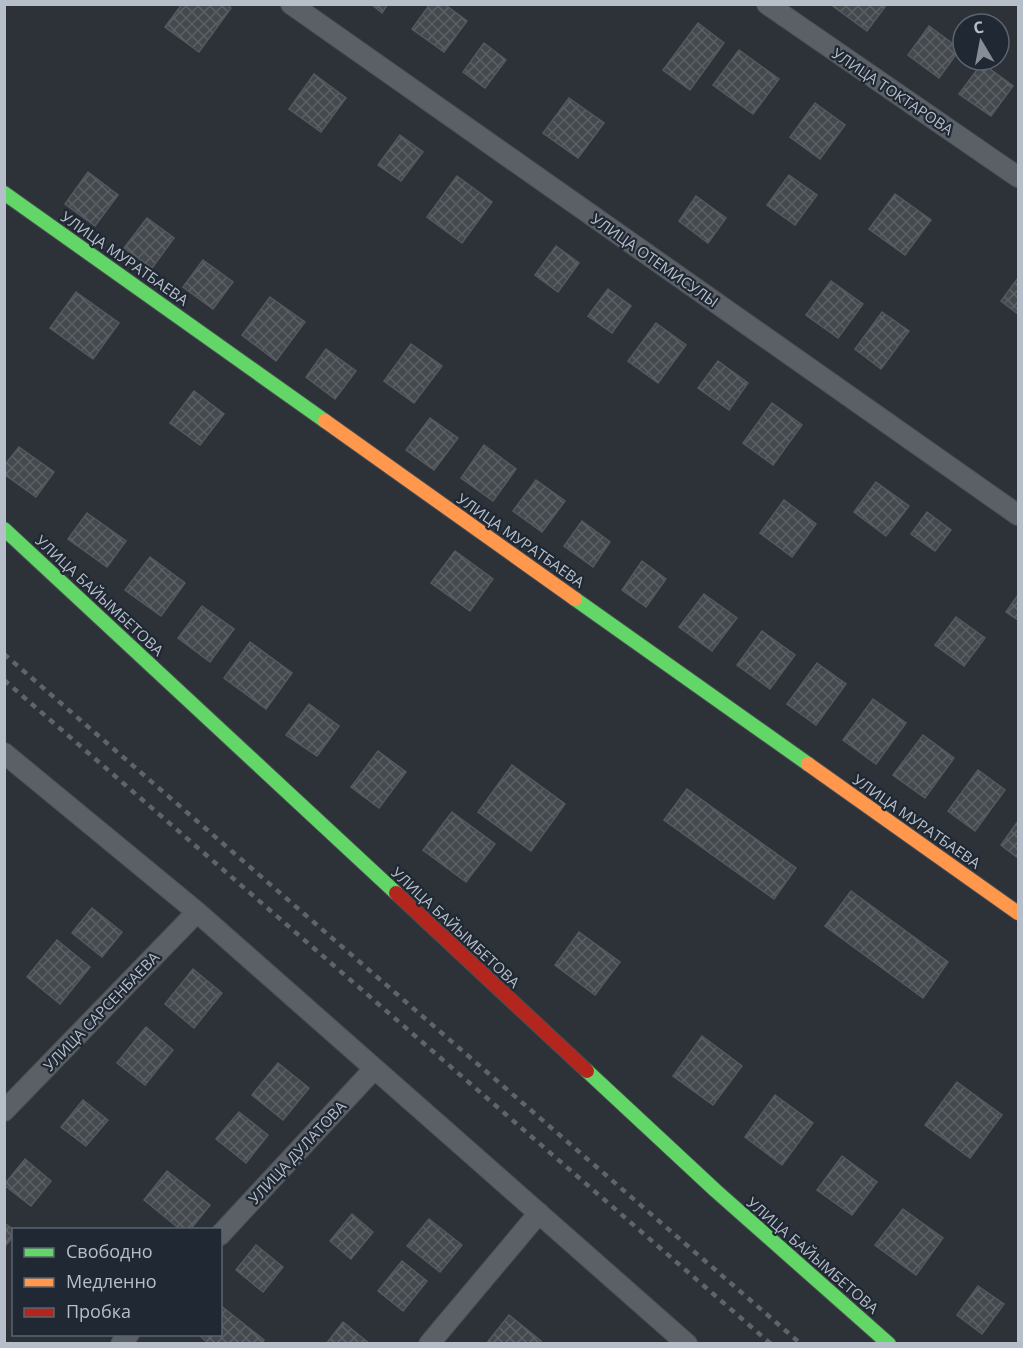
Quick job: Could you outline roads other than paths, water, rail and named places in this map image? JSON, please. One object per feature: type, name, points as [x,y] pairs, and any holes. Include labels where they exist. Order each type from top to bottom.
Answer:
[{"type":"street","name":"УЛИЦА ОТЕМИСУЛЫ","points":[[291,4],[1018,515]]},
{"type":"street","name":"УЛИЦА ТОКТАРОВА","points":[[767,4],[1018,177]]},
{"type":"street","name":"УЛИЦА МУРАТБАЕВА","points":[[4,193],[1018,913]]},
{"type":"street","name":"УЛИЦА БАЙЫМБЕТОВА","points":[[4,529],[716,1191],[889,1344]]},
{"type":"street","points":[[4,753],[196,912],[687,1344]]},
{"type":"street","name":"УЛИЦА САРСЕНБАЕВА","points":[[4,1111],[196,912]]},
{"type":"street","name":"УЛИЦА ДУЛАТОВА","points":[[222,1234],[374,1069]]},
{"type":"street","points":[[429,1344],[539,1213]]},
{"type":"railway","points":[[4,654],[801,1344]]},
{"type":"railway","points":[[4,680],[771,1344]]}]
